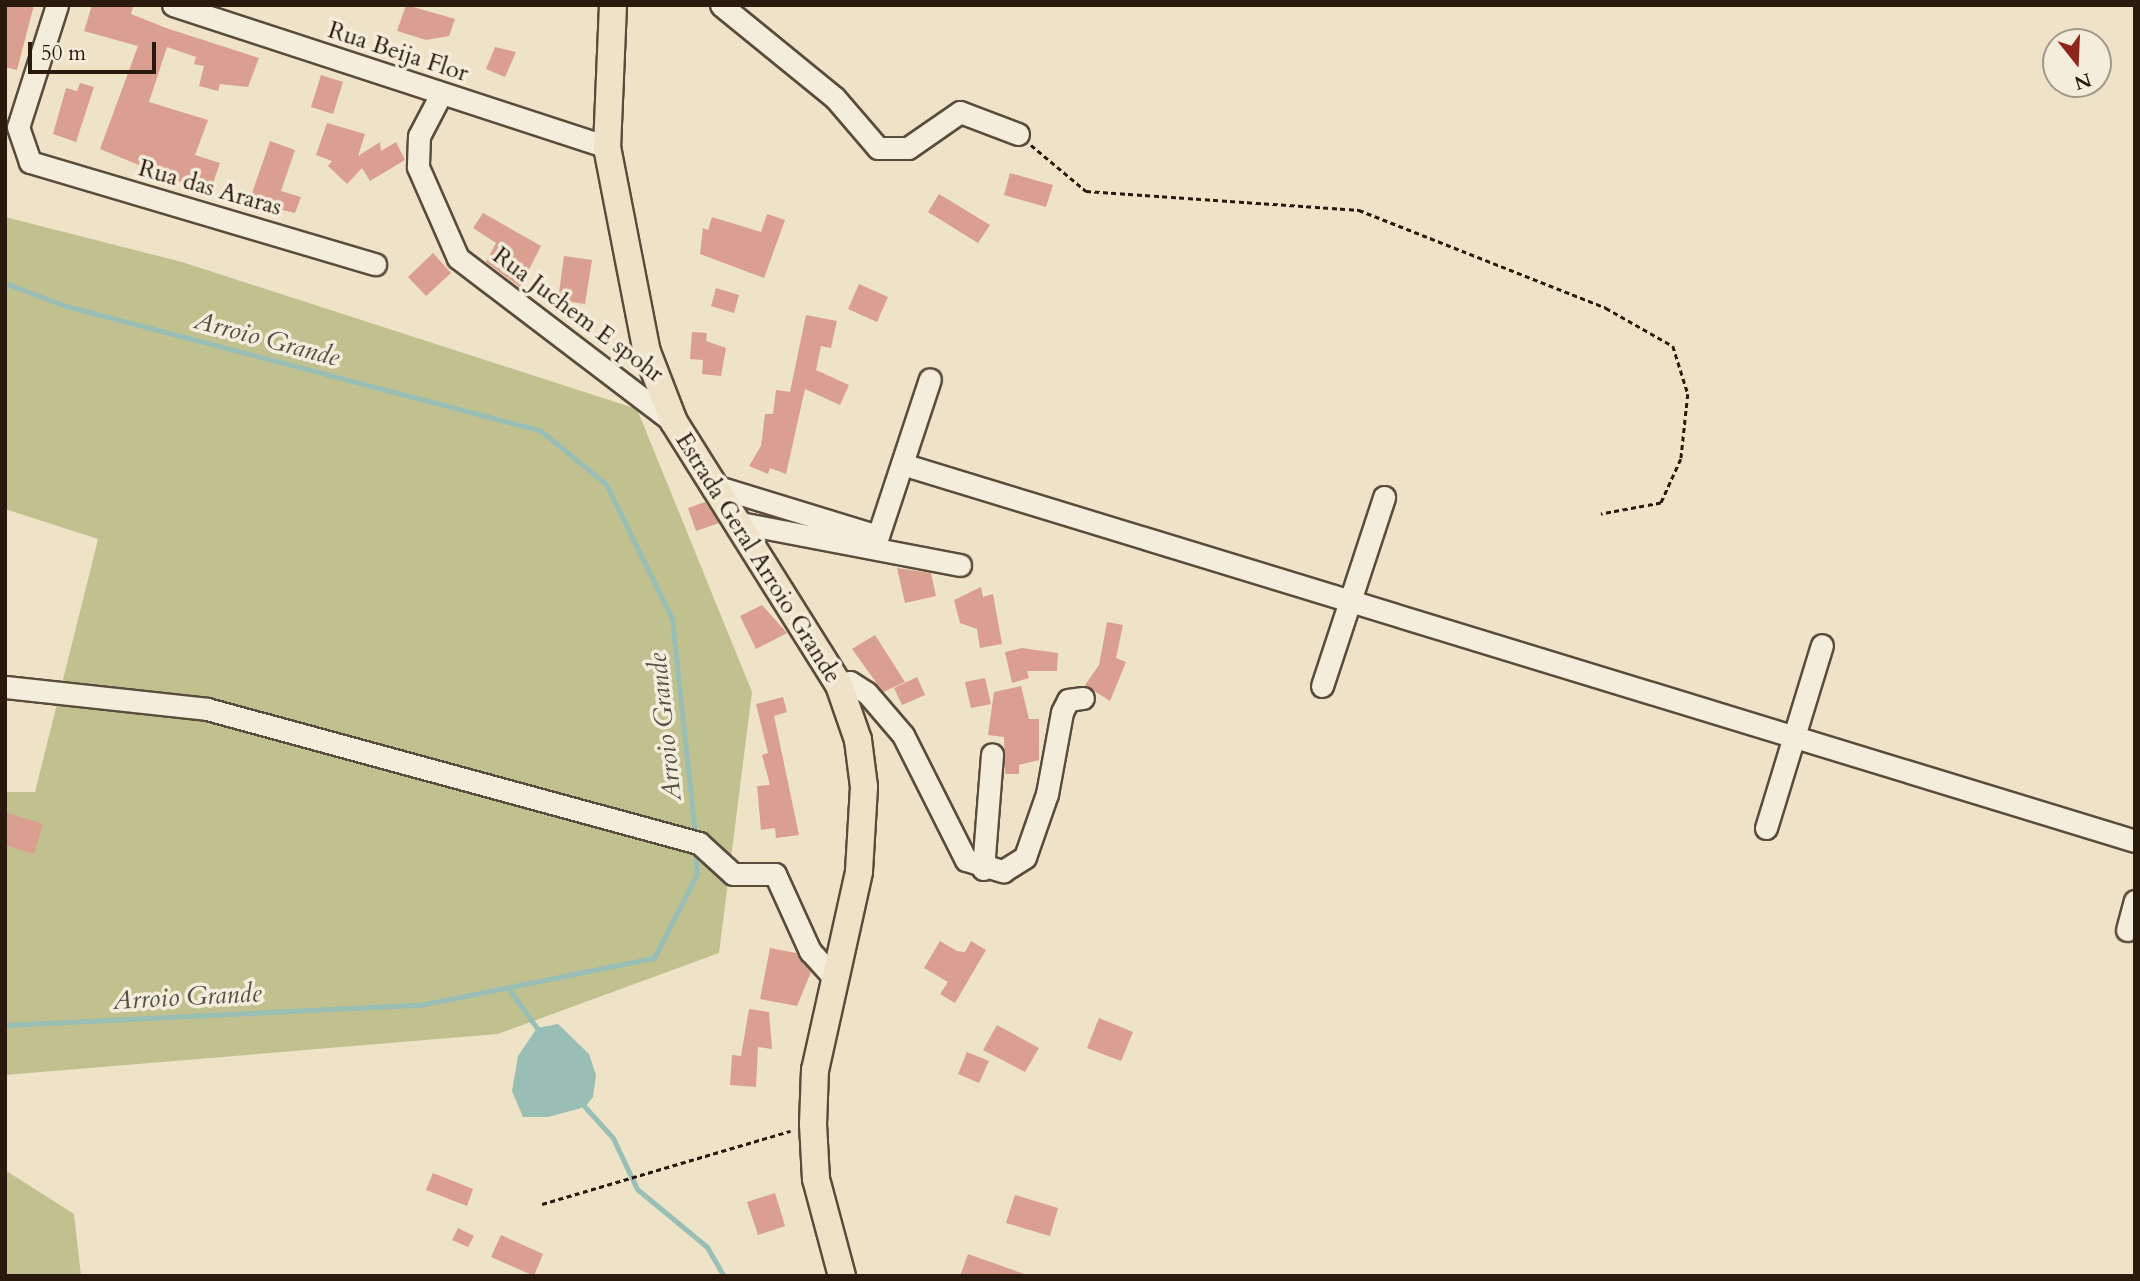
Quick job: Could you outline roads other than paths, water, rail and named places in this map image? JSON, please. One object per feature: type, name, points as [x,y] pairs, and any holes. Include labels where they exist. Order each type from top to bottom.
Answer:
[{"type":"main road","name":"Estrada Geral Arroio Grande","points":[[613,5],[607,148],[647,352],[674,422],[740,523],[839,685],[858,740],[864,787],[859,872],[815,1070],[813,1124],[817,1179],[842,1276]]},
{"type":"street","name":"Rua das Araras","points":[[57,5],[18,127],[30,163],[375,264]]},
{"type":"street","name":"Rua Beija Flor","points":[[173,5],[607,148]]},
{"type":"street","points":[[721,5],[835,98],[878,148],[908,148],[960,113],[1018,134]]},
{"type":"street","name":"Rua Juchem E spohr","points":[[441,94],[419,136],[418,167],[458,258],[674,422]]},
{"type":"street","points":[[715,486],[878,536],[930,379]]},
{"type":"street","points":[[902,464],[2135,841]]},
{"type":"street","points":[[1322,686],[1384,497]]},
{"type":"street","points":[[740,523],[960,565]]},
{"type":"street","points":[[1766,828],[1822,645]]},
{"type":"street","points":[[839,685],[850,682],[882,706],[903,734],[956,844],[983,869],[1003,871],[1025,857],[1047,794],[1062,712],[1068,700],[1083,698]]},
{"type":"street","points":[[5,687],[207,709],[690,842],[733,874],[775,874],[810,951],[834,978]]},
{"type":"street","points":[[983,869],[992,754]]},
{"type":"street","points":[[2127,930],[2135,901]]},
{"type":"water","points":[[558,1024],[589,1054],[596,1075],[593,1097],[585,1107],[548,1117],[523,1117],[512,1091],[518,1056],[537,1028]]},
{"type":"waterway","name":"Arroio Grande","points":[[5,283],[66,306],[541,431],[606,484],[672,619],[695,835]]},
{"type":"waterway","name":"Arroio Grande","points":[[5,1025],[420,1005],[654,958],[697,874],[695,848]]},
{"type":"waterway","points":[[510,991],[537,1028]]},
{"type":"waterway","points":[[585,1107],[613,1138],[637,1189],[707,1247],[724,1276]]}]
